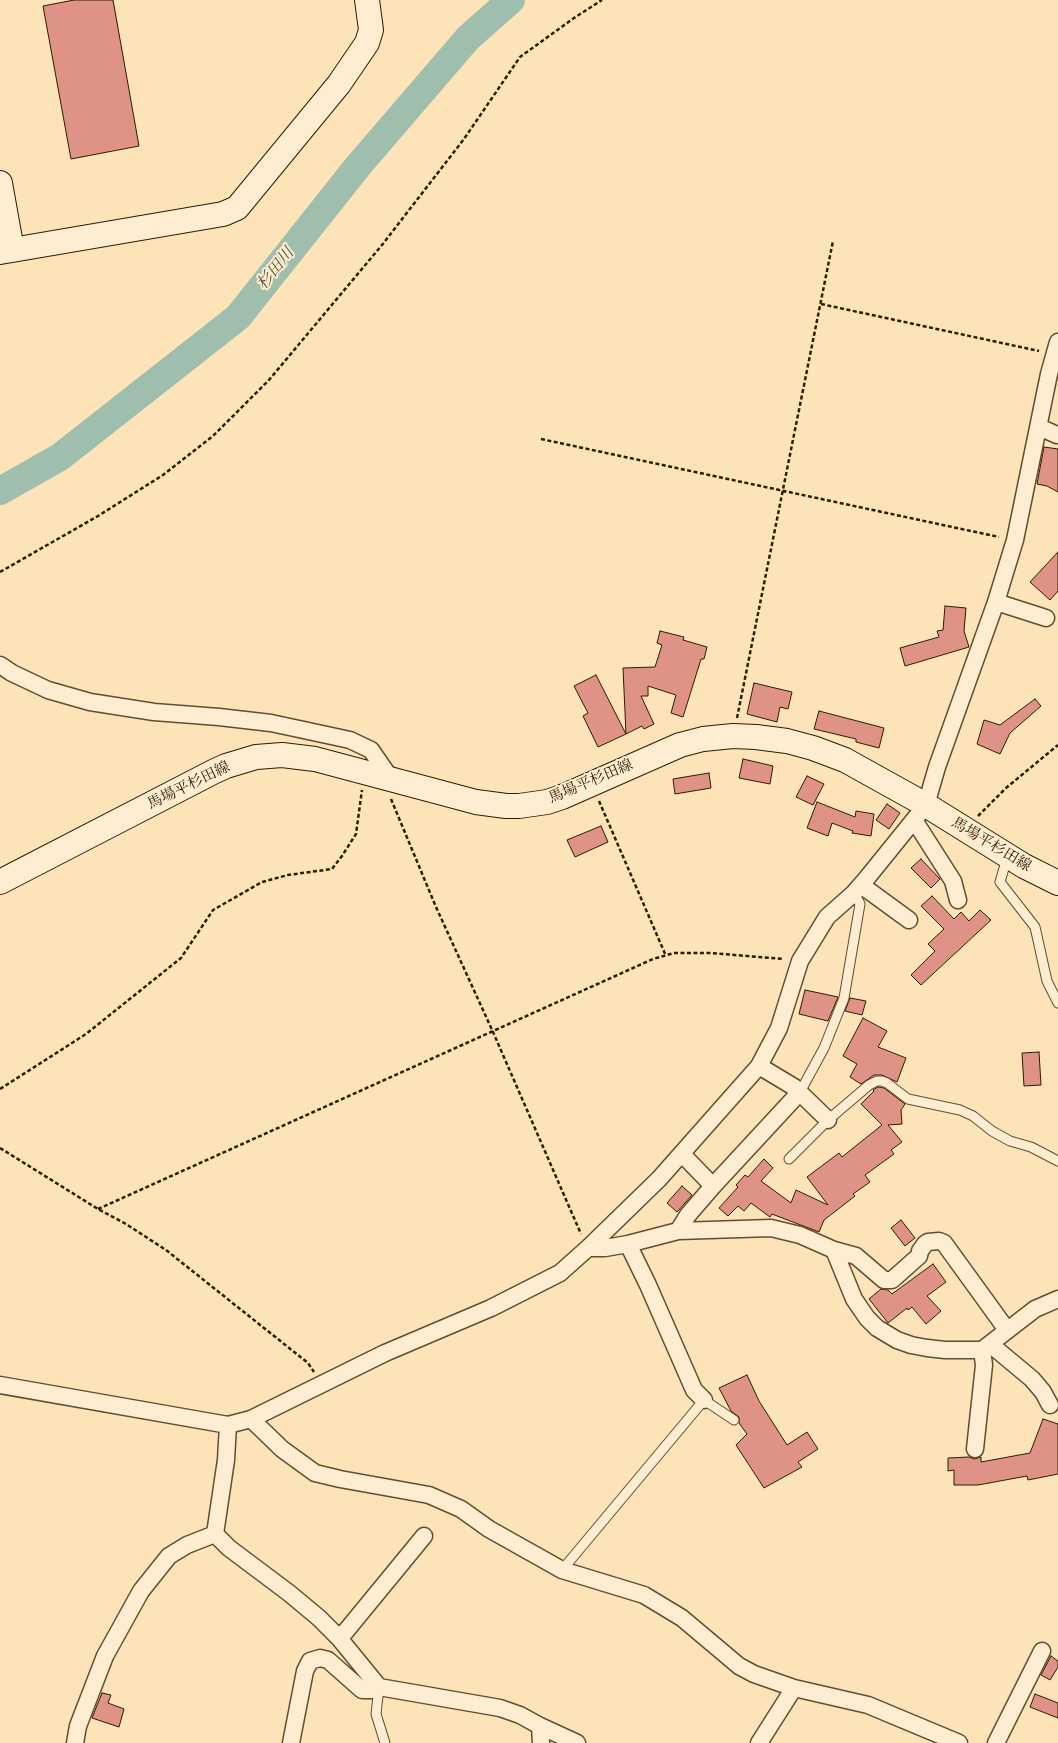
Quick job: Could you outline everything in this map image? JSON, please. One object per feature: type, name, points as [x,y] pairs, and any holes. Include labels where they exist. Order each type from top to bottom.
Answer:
[{"type":"main road","points":[[0,183],[6,251],[223,214],[237,208],[338,84],[367,43],[371,30],[367,0]]},
{"type":"main road","name":"馬場平杉田線","points":[[0,882],[214,772],[240,761],[272,755],[315,759],[476,802],[506,806],[548,802],[680,745],[703,739],[733,736],[787,741],[814,748],[844,760],[920,812],[965,829],[1008,856],[1058,883]]},
{"type":"street","points":[[0,1385],[228,1424],[251,1419],[385,1353],[500,1304],[560,1273],[660,1179],[759,1066],[778,1028],[800,961],[827,917],[857,889],[884,859],[920,812],[996,602],[1015,540],[1056,348]]},
{"type":"street","points":[[1039,427],[1058,435]]},
{"type":"street","points":[[996,602],[1046,618]]},
{"type":"street","points":[[0,665],[12,673],[48,690],[90,702],[154,712],[218,716],[271,723],[350,740],[371,750],[391,779]]},
{"type":"street","points":[[920,812],[953,881],[958,900]]},
{"type":"street","points":[[857,889],[909,920]]},
{"type":"street","points":[[759,1066],[800,1092],[828,1120]]},
{"type":"street","points":[[678,1231],[688,1215],[713,1186],[800,1092]]},
{"type":"street","points":[[682,1154],[713,1186]]},
{"type":"street","points":[[588,1248],[605,1248],[628,1244],[678,1231],[771,1228],[800,1235],[834,1250],[856,1256],[884,1280],[892,1280],[919,1256],[924,1244],[939,1240],[944,1243],[1007,1330]]},
{"type":"street","points":[[628,1244],[694,1390],[704,1400]]},
{"type":"street","points":[[834,1250],[854,1299],[867,1318],[887,1335],[911,1345],[944,1350],[986,1347],[1035,1309],[1058,1299]]},
{"type":"street","points":[[986,1347],[1032,1379],[1043,1392],[1050,1405]]},
{"type":"street","points":[[975,1449],[986,1347]]},
{"type":"street","points":[[251,1419],[282,1449],[315,1473],[428,1495],[461,1509],[489,1528],[562,1570],[644,1595],[682,1618],[739,1666],[754,1674],[794,1688],[868,1706],[959,1743]]},
{"type":"street","points":[[216,1534],[226,1460],[228,1424]]},
{"type":"street","points":[[216,1534],[229,1548],[290,1593],[318,1618],[339,1638],[380,1687]]},
{"type":"street","points":[[75,1743],[78,1726],[105,1656],[141,1591],[169,1556],[187,1545],[216,1534]]},
{"type":"street","points":[[339,1638],[346,1632],[424,1536]]},
{"type":"street","points":[[996,1743],[1042,1651]]},
{"type":"street","points":[[291,1743],[304,1671],[310,1661],[320,1658],[328,1660],[362,1690],[380,1687],[500,1708],[520,1715],[538,1737],[577,1743]]},
{"type":"street","points":[[759,1743],[794,1688]]},
{"type":"lane","points":[[1008,856],[1000,882],[1034,927],[1047,981],[1058,1003]]},
{"type":"lane","points":[[800,1092],[824,1048],[844,998],[860,904],[857,889]]},
{"type":"lane","points":[[789,1158],[828,1120],[869,1085],[882,1081],[908,1099],[960,1110],[973,1116],[1010,1141],[1031,1147],[1058,1161]]},
{"type":"lane","points":[[562,1570],[704,1400],[734,1420]]},
{"type":"lane","points":[[380,1687],[376,1714],[385,1743]]},
{"type":"path","points":[[0,572],[98,516],[163,475],[213,436],[268,380],[382,246],[464,139],[520,57],[602,0]]},
{"type":"path","points":[[733,736],[833,241]]},
{"type":"path","points":[[821,304],[1056,348]]},
{"type":"path","points":[[541,439],[1015,540]]},
{"type":"path","points":[[965,829],[1006,788],[1058,745]]},
{"type":"path","points":[[391,779],[388,792],[436,907],[588,1248]]},
{"type":"path","points":[[592,784],[666,956]]},
{"type":"path","points":[[0,1088],[86,1034],[181,958],[213,910],[262,882],[288,875],[332,869],[356,834],[362,788]]},
{"type":"path","points":[[98,1209],[653,960],[674,954],[710,953],[800,961]]},
{"type":"path","points":[[0,1148],[166,1250],[308,1363],[321,1384]]},
{"type":"building","points":[[74,0],[113,0],[139,146],[71,159],[43,6]]},
{"type":"building","points":[[1044,447],[1058,449],[1058,492],[1047,486],[1037,484]]},
{"type":"building","points":[[1058,552],[1058,591],[1050,600],[1030,582]]},
{"type":"building","points":[[945,606],[966,608],[964,631],[969,647],[905,666],[900,648],[939,637],[937,631],[943,630]]},
{"type":"building","points":[[660,631],[684,637],[683,640],[707,647],[704,659],[701,659],[683,717],[671,713],[676,695],[648,686],[648,696],[641,696],[654,724],[644,729],[642,726],[626,734],[623,668],[655,667],[662,645],[657,643]]},
{"type":"building","points":[[596,675],[626,734],[598,747],[583,716],[588,713],[574,686]]},
{"type":"building","points":[[754,683],[792,692],[788,709],[780,707],[777,722],[747,714]]},
{"type":"building","points":[[1035,699],[1041,706],[1010,733],[1000,754],[977,744],[984,720],[1000,725]]},
{"type":"building","points":[[819,711],[884,728],[879,748],[856,742],[856,739],[814,729]]},
{"type":"building","points":[[743,759],[773,766],[770,784],[739,778]]},
{"type":"building","points":[[709,773],[711,788],[675,794],[673,779]]},
{"type":"building","points":[[807,776],[824,784],[813,805],[796,797]]},
{"type":"building","points":[[817,802],[855,817],[856,811],[874,814],[871,836],[852,833],[853,831],[832,823],[828,836],[807,828]]},
{"type":"building","points":[[887,804],[900,813],[889,829],[876,820]]},
{"type":"building","points":[[601,826],[608,842],[575,857],[567,840]]},
{"type":"building","points":[[921,859],[940,879],[931,888],[911,868]]},
{"type":"building","points":[[932,896],[954,919],[961,912],[969,921],[980,910],[991,920],[921,985],[911,975],[935,951],[928,944],[944,929],[921,906]]},
{"type":"building","points":[[805,990],[838,997],[828,1021],[799,1014]]},
{"type":"building","points":[[850,998],[866,1001],[862,1015],[845,1011]]},
{"type":"building","points":[[863,1018],[887,1031],[878,1047],[906,1058],[897,1082],[882,1075],[874,1075],[861,1084],[850,1077],[857,1064],[843,1056]]},
{"type":"building","points":[[1039,1052],[1041,1085],[1024,1086],[1022,1053]]},
{"type":"building","points":[[878,1087],[884,1088],[905,1104],[901,1110],[902,1124],[888,1125],[902,1142],[891,1150],[894,1154],[865,1175],[870,1182],[853,1194],[855,1196],[824,1220],[819,1232],[772,1214],[770,1217],[751,1203],[744,1211],[738,1206],[728,1216],[719,1208],[738,1187],[736,1185],[745,1175],[748,1177],[764,1159],[773,1168],[761,1181],[791,1203],[796,1190],[828,1205],[807,1177],[839,1153],[842,1157],[882,1125],[861,1104]]},
{"type":"building","points":[[682,1186],[692,1195],[677,1212],[667,1203]]},
{"type":"building","points":[[901,1220],[915,1238],[905,1246],[891,1228]]},
{"type":"building","points":[[933,1264],[946,1282],[927,1296],[941,1311],[926,1324],[912,1307],[908,1310],[907,1308],[888,1323],[869,1299],[881,1289],[888,1290],[892,1294]]},
{"type":"building","points":[[747,1375],[759,1401],[787,1445],[807,1432],[818,1449],[798,1462],[802,1467],[764,1488],[736,1445],[747,1434],[739,1423],[739,1417],[731,1411],[719,1388]]},
{"type":"building","points":[[1043,1419],[1058,1424],[1058,1474],[1028,1480],[1027,1476],[978,1485],[954,1485],[954,1470],[948,1471],[948,1458],[969,1457],[974,1459],[981,1457],[981,1462],[1030,1453]]},
{"type":"building","points":[[1051,1656],[1058,1661],[1058,1667],[1050,1680],[1041,1675]]},
{"type":"building","points":[[102,1693],[111,1695],[108,1703],[124,1709],[119,1727],[92,1718]]},
{"type":"building","points":[[1035,1694],[1058,1703],[1058,1718],[1030,1707]]},
{"type":"waterway","name":"杉田川","points":[[0,491],[60,457],[238,317],[358,166],[468,38],[511,0]]}]
